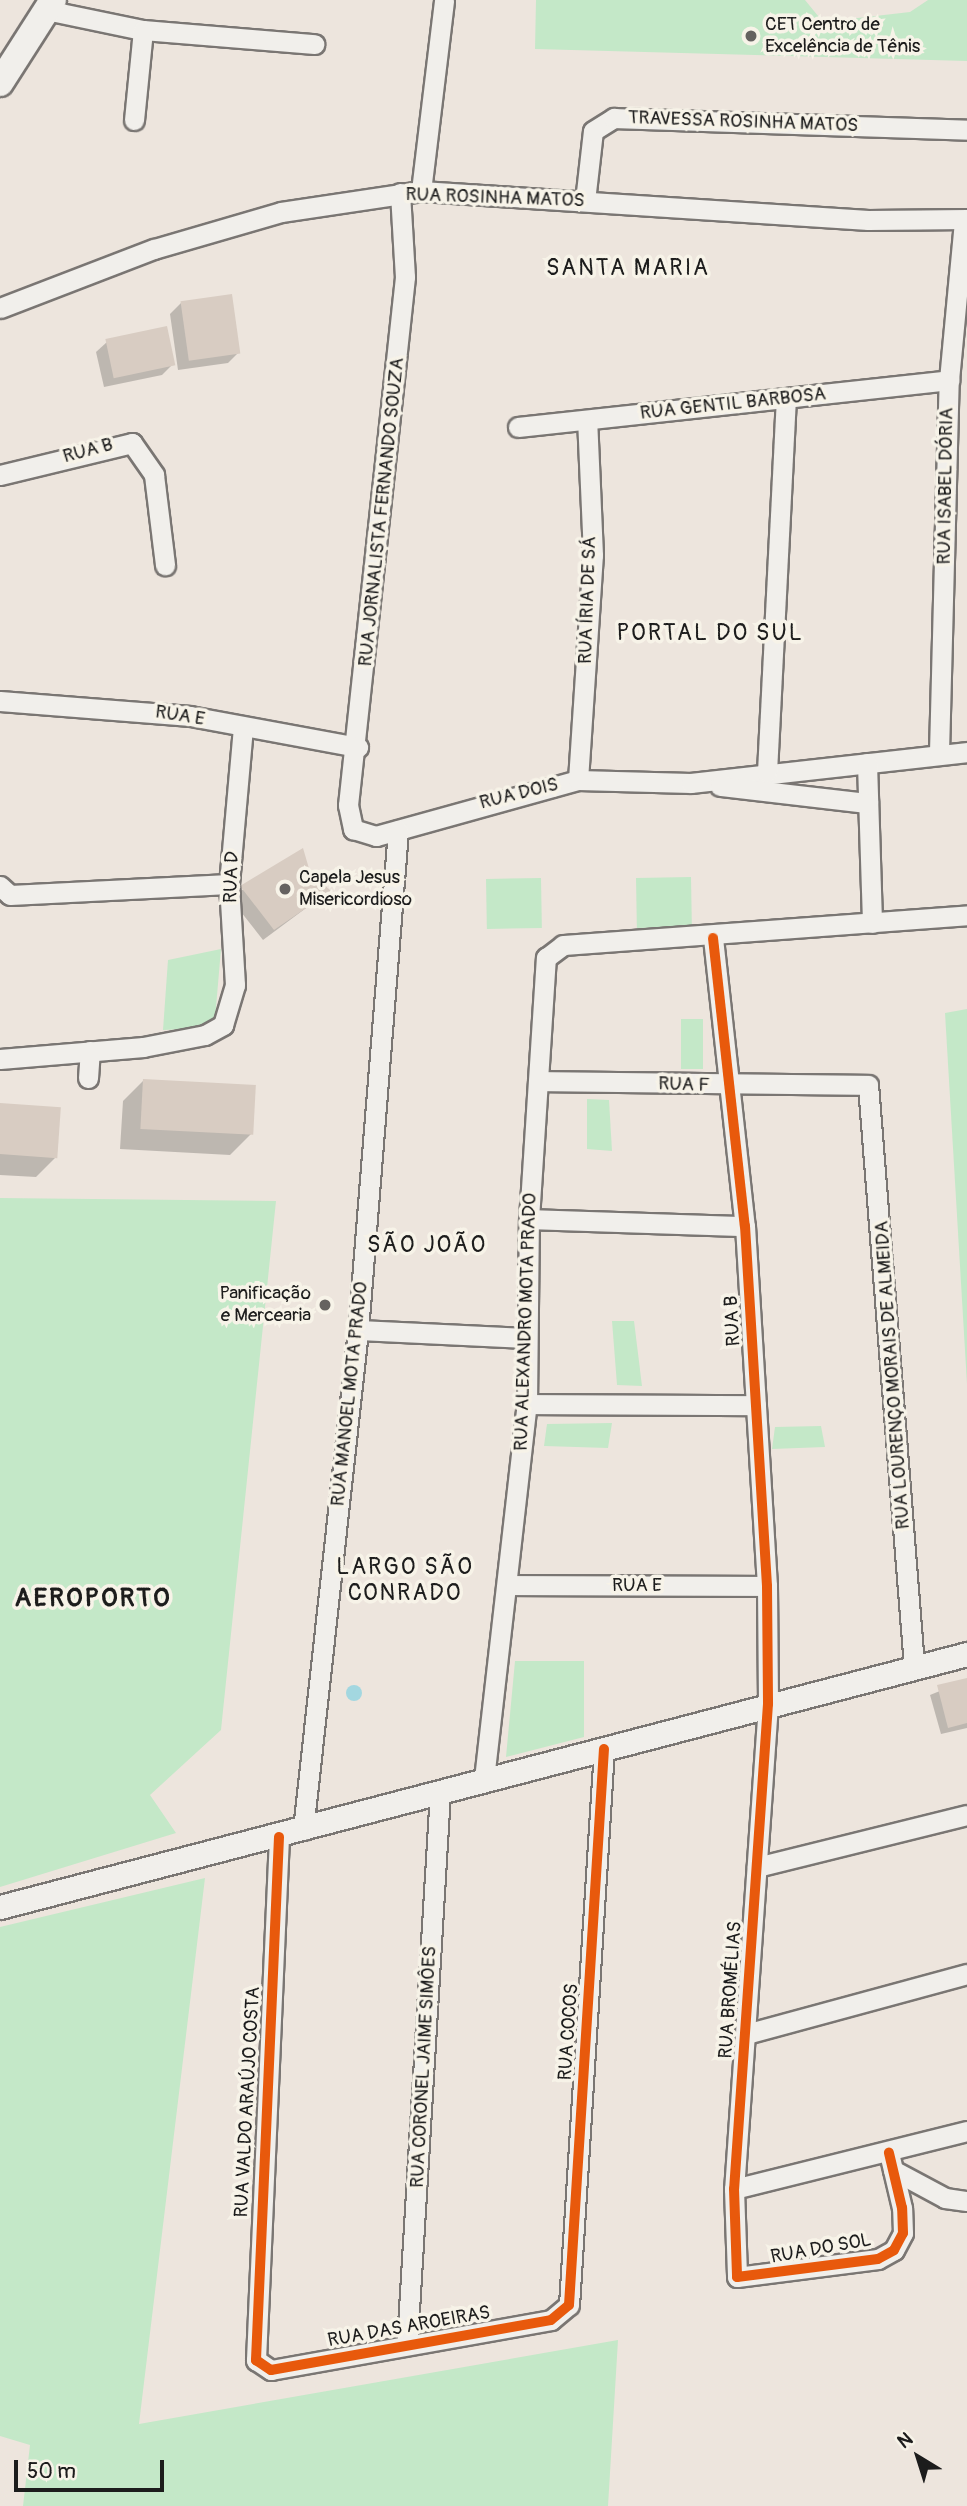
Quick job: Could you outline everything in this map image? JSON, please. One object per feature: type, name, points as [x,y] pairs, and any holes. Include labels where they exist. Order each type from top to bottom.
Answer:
[{"type":"main road","points":[[0,83],[50,5]]},
{"type":"street","points":[[421,191],[444,0]]},
{"type":"street","points":[[50,5],[143,30],[314,44]]},
{"type":"street","points":[[134,120],[143,30]]},
{"type":"street","name":"TRAVESSA ROSINHA MATOS","points":[[585,201],[593,131],[614,118],[967,130]]},
{"type":"street","name":"RUA ROSINHA MATOS","points":[[1,305],[154,249],[281,212],[421,191],[966,220]]},
{"type":"street","name":"RUA JORNALISTA FERNANDO SOUZA","points":[[353,829],[348,805],[358,747],[405,277],[400,193]]},
{"type":"street","name":"RUA ISABEL DÓRIA","points":[[939,752],[948,380],[966,220]]},
{"type":"street","name":"RUA GENTIL BARBOSA","points":[[518,427],[948,380]]},
{"type":"street","points":[[767,772],[786,399]]},
{"type":"street","name":"RUA ÍRIA DE SÁ","points":[[578,780],[593,555],[587,419]]},
{"type":"street","name":"RUA B","points":[[0,475],[132,443],[154,475],[165,565]]},
{"type":"street","name":"RUA E","points":[[0,701],[113,707],[358,747]]},
{"type":"street","name":"RUA D","points":[[90,1051],[205,1035],[223,1025],[235,985],[229,884],[243,728]]},
{"type":"street","name":"RUA DOIS","points":[[691,783],[939,752],[967,752]]},
{"type":"street","points":[[867,762],[872,923]]},
{"type":"street","name":"RUA DOIS","points":[[353,829],[376,836],[398,831],[441,814],[578,780],[691,783],[868,803]]},
{"type":"street","name":"RUA MANOEL MOTA PRADO","points":[[303,1830],[358,1331],[398,831]]},
{"type":"street","points":[[2,889],[229,884]]},
{"type":"street","points":[[713,938],[967,915]]},
{"type":"street","name":"RUA B","points":[[713,938],[732,1087],[745,1226],[767,1586],[768,1704]]},
{"type":"street","name":"RUA ALEXANDRO MOTA PRADO","points":[[484,1779],[527,1404],[529,1219],[541,1081],[544,965],[552,950],[713,938]]},
{"type":"street","points":[[0,1059],[90,1051],[88,1078]]},
{"type":"street","name":"RUA F","points":[[541,1081],[732,1087],[857,1080],[868,1085]]},
{"type":"street","name":"RUA LOURENÇO MORAIS DE ALMEIDA","points":[[868,1085],[914,1666]]},
{"type":"street","points":[[529,1219],[745,1226]]},
{"type":"street","points":[[358,1331],[527,1338]]},
{"type":"street","points":[[527,1404],[755,1405]]},
{"type":"street","name":"RUA E","points":[[508,1585],[767,1586]]},
{"type":"street","points":[[0,1907],[279,1837],[484,1779],[967,1654]]},
{"type":"street","name":"RUA BROMÉLIAS","points":[[737,2277],[734,2189],[768,1704]]},
{"type":"street","name":"RUA COCOS","points":[[562,2314],[569,2305],[604,1749]]},
{"type":"street","name":"RUA CORONEL JAIME SIMÔES","points":[[407,2343],[440,1792]]},
{"type":"street","points":[[757,1867],[967,1815]]},
{"type":"street","name":"RUA VALDO ARAÚJO COSTA","points":[[261,2367],[253,2348],[279,1837]]},
{"type":"street","points":[[746,2034],[967,1974]]},
{"type":"street","points":[[734,2189],[891,2161],[967,2131]]},
{"type":"street","points":[[891,2161],[945,2198],[967,2202]]},
{"type":"street","name":"RUA DO SOL","points":[[737,2277],[878,2259],[894,2250],[903,2233],[891,2161]]},
{"type":"street","name":"RUA DAS AROEIRAS","points":[[261,2367],[271,2370],[562,2314]]},
{"type":"green space","name":"CET Centro de Excelência de Tênis","points":[[536,0],[805,0],[823,22],[910,12],[928,0],[967,0],[967,61],[535,49]]},
{"type":"green space","points":[[691,877],[692,927],[637,928],[636,878]]},
{"type":"green space","points":[[541,878],[542,928],[487,929],[486,879]]},
{"type":"green space","points":[[221,949],[215,1019],[206,1028],[163,1030],[168,960]]},
{"type":"green space","points":[[967,1009],[967,1384],[945,1013]]},
{"type":"green space","points":[[681,1019],[703,1019],[703,1069],[681,1069]]},
{"type":"green space","points":[[587,1099],[609,1100],[612,1151],[587,1149]]},
{"type":"green space","points":[[0,1198],[276,1201],[221,1730],[150,1795],[176,1833],[0,1887]]},
{"type":"green space","points":[[612,1321],[634,1321],[642,1386],[617,1385]]},
{"type":"green space","points":[[612,1423],[608,1448],[544,1446],[547,1424]]},
{"type":"green space","points":[[821,1426],[825,1447],[772,1449],[775,1427]]},
{"type":"green space","points":[[515,1661],[584,1661],[584,1737],[506,1757]]},
{"type":"green space","points":[[205,1878],[139,2424],[618,2340],[608,2506],[23,2506],[30,2445],[0,2436],[0,1927]]},
{"type":"water","points":[[354,1685],[360,1687],[360,1699],[354,1701],[348,1699],[346,1693],[348,1687]]},
{"type":"building","points":[[232,294],[240,353],[189,361],[181,301]]},
{"type":"building","points":[[167,326],[175,365],[114,378],[105,339]]},
{"type":"building","name":"Capela Jesus Misericordioso","points":[[303,848],[310,872],[331,891],[274,930],[240,886]]},
{"type":"building","points":[[143,1079],[256,1085],[253,1135],[140,1129]]},
{"type":"building","points":[[0,1103],[61,1107],[57,1158],[0,1154]]},
{"type":"building","points":[[967,1678],[967,1723],[948,1728],[937,1685]]},
{"type":"cycle path","points":[[713,938],[745,1226],[767,1586],[768,1704],[734,2189],[737,2277],[878,2259],[894,2250],[903,2233],[902,2208],[889,2153]]},
{"type":"cycle path","points":[[279,1837],[256,2360],[271,2370],[551,2320],[569,2305],[604,1749]]},
{"type":"place","name":"CET Centro de Excelência de Tênis","points":[[751,36]]},
{"type":"place","name":"Capela Jesus Misericordioso","points":[[285,889]]},
{"type":"place","name":"Panificação e Mercearia","points":[[325,1305]]},
{"type":"district","name":"SANTA MARIA","points":[[628,268]]},
{"type":"district","name":"PORTAL DO SUL","points":[[710,633]]},
{"type":"district","name":"SÃO JOÃO","points":[[427,1245]]},
{"type":"district","name":"LARGO SÃO CONRADO","points":[[405,1580]]},
{"type":"district","name":"AEROPORTO","points":[[93,1599]]}]
